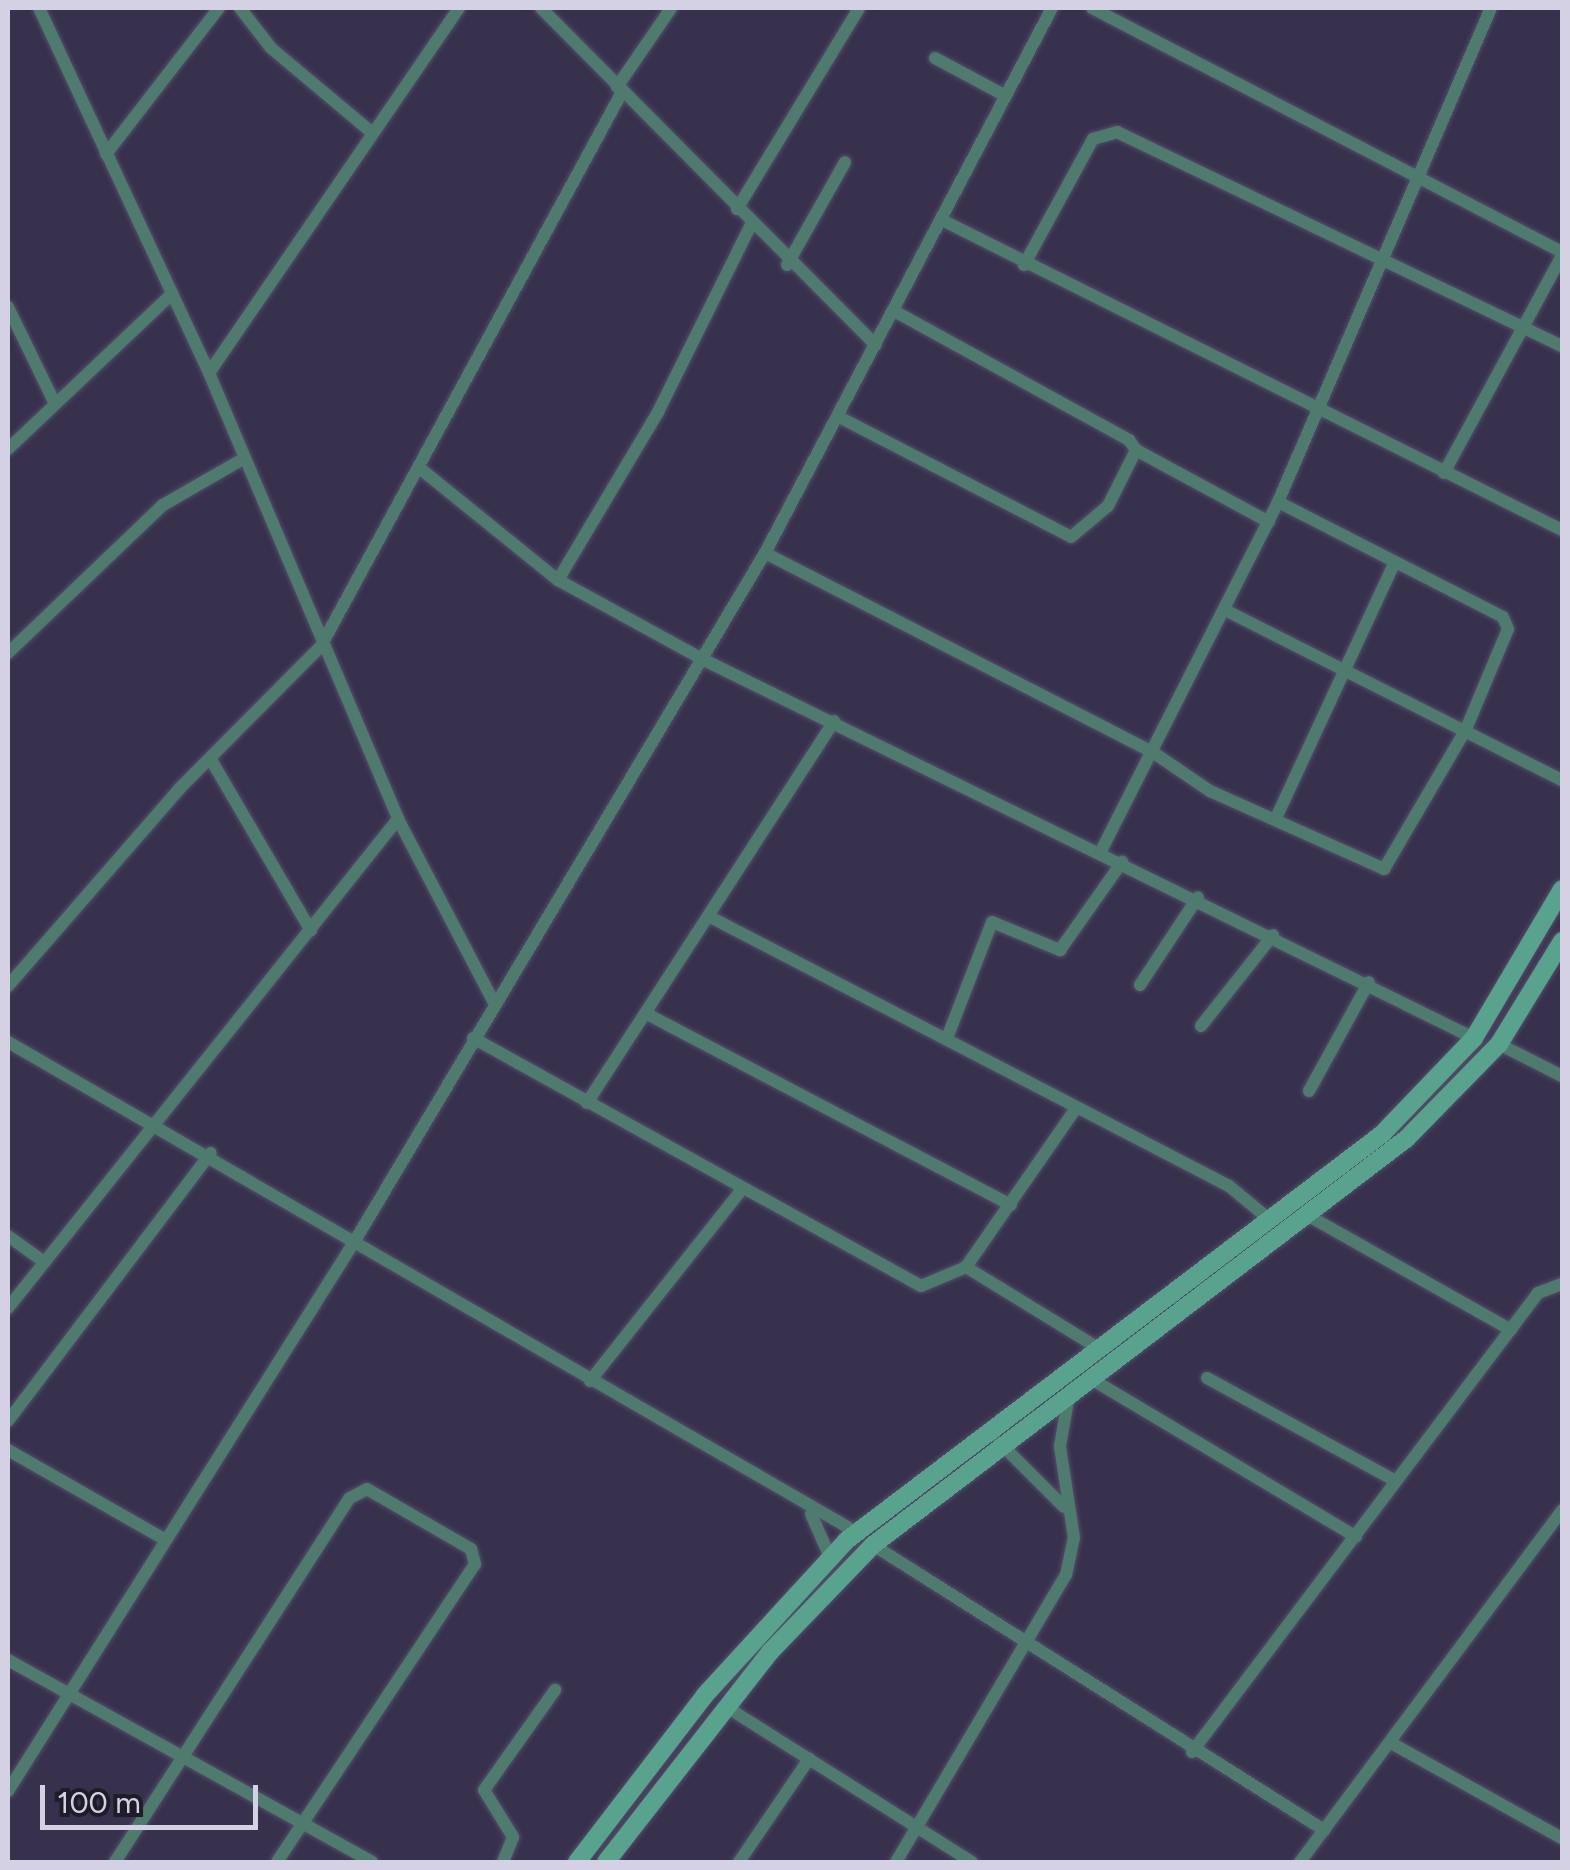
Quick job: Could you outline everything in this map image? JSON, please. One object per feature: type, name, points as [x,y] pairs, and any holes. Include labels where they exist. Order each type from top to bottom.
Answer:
[{"type":"main road","points":[[578,1862],[752,1640],[856,1532],[1382,1134],[1474,1038],[1562,889]]},
{"type":"main road","points":[[606,1862],[770,1652],[873,1545],[998,1442],[1406,1139],[1499,1044],[1562,942]]},
{"type":"main road","points":[[752,1640],[770,1652]]},
{"type":"street","points":[[39,8],[210,372],[243,459],[398,819],[494,1000]]},
{"type":"street","points":[[106,154],[219,8]]},
{"type":"street","points":[[240,8],[271,48],[371,132]]},
{"type":"street","points":[[210,372],[459,8]]},
{"type":"street","points":[[542,8],[787,265],[876,345]]},
{"type":"street","points":[[8,986],[210,758],[322,646],[422,470],[620,90],[671,8]]},
{"type":"street","points":[[737,209],[860,8]]},
{"type":"street","points":[[8,1791],[162,1538],[356,1239],[494,1000],[702,659],[839,417],[942,220],[1002,94],[1052,8]]},
{"type":"street","points":[[1092,8],[1562,254],[1444,472]]},
{"type":"street","points":[[1101,851],[1227,612],[1269,522],[1316,409],[1386,261],[1418,176],[1491,8]]},
{"type":"street","points":[[935,58],[1002,94]]},
{"type":"street","points":[[1024,264],[1104,131],[1562,346]]},
{"type":"street","points":[[787,265],[846,162]]},
{"type":"street","points":[[942,220],[1562,530]]},
{"type":"street","points":[[558,580],[658,412],[750,224]]},
{"type":"street","points":[[8,449],[172,294]]},
{"type":"street","points":[[8,307],[54,404]]},
{"type":"street","points":[[894,311],[1269,522]]},
{"type":"street","points":[[839,417],[1071,537],[1108,506],[1136,450]]},
{"type":"street","points":[[8,653],[172,497],[243,459]]},
{"type":"street","points":[[422,470],[558,580],[702,659],[1198,897],[1474,1038]]},
{"type":"street","points":[[764,553],[1154,752],[1210,791],[1276,818],[1371,867],[1390,866],[1466,728],[1508,629],[1502,617],[1278,502]]},
{"type":"street","points":[[1276,818],[1395,562]]},
{"type":"street","points":[[1227,612],[1466,728],[1562,780]]},
{"type":"street","points":[[586,1103],[712,918],[834,721]]},
{"type":"street","points":[[210,758],[311,930]]},
{"type":"street","points":[[8,1308],[398,819]]},
{"type":"street","points":[[946,1038],[992,922],[1060,950],[1122,862]]},
{"type":"street","points":[[1140,984],[1198,897]]},
{"type":"street","points":[[712,918],[1228,1186],[1270,1220]]},
{"type":"street","points":[[1201,1026],[1274,935]]},
{"type":"street","points":[[1309,1091],[1369,982]]},
{"type":"street","points":[[647,1014],[1011,1205]]},
{"type":"street","points":[[472,1038],[740,1192],[909,1283],[939,1285],[966,1267],[1076,1108]]},
{"type":"street","points":[[8,1042],[211,1153],[811,1514],[856,1532]]},
{"type":"street","points":[[1499,1044],[1562,1076]]},
{"type":"street","points":[[8,1421],[211,1153]]},
{"type":"street","points":[[590,1380],[740,1192]]},
{"type":"street","points":[[1306,1215],[1510,1330]]},
{"type":"street","points":[[8,1236],[44,1262]]},
{"type":"street","points":[[966,1267],[1100,1349]]},
{"type":"street","points":[[1192,1752],[1538,1293],[1562,1284]]},
{"type":"street","points":[[1206,1378],[1396,1482]]},
{"type":"street","points":[[896,1862],[1070,1564],[1061,1432],[1082,1381],[1356,1537]]},
{"type":"street","points":[[998,1442],[1066,1510]]},
{"type":"street","points":[[8,1450],[162,1538]]},
{"type":"street","points":[[115,1862],[350,1498],[377,1492],[471,1548],[475,1564],[299,1823],[277,1862]]},
{"type":"street","points":[[1300,1862],[1562,1510]]},
{"type":"street","points":[[811,1514],[830,1556]]},
{"type":"street","points":[[873,1545],[1192,1752],[1324,1830]]},
{"type":"street","points":[[8,1660],[181,1760],[372,1862]]},
{"type":"street","points":[[503,1862],[513,1837],[484,1790],[554,1690]]},
{"type":"street","points":[[725,1706],[972,1862]]},
{"type":"street","points":[[1390,1742],[1562,1838]]},
{"type":"street","points":[[739,1862],[809,1759]]}]
